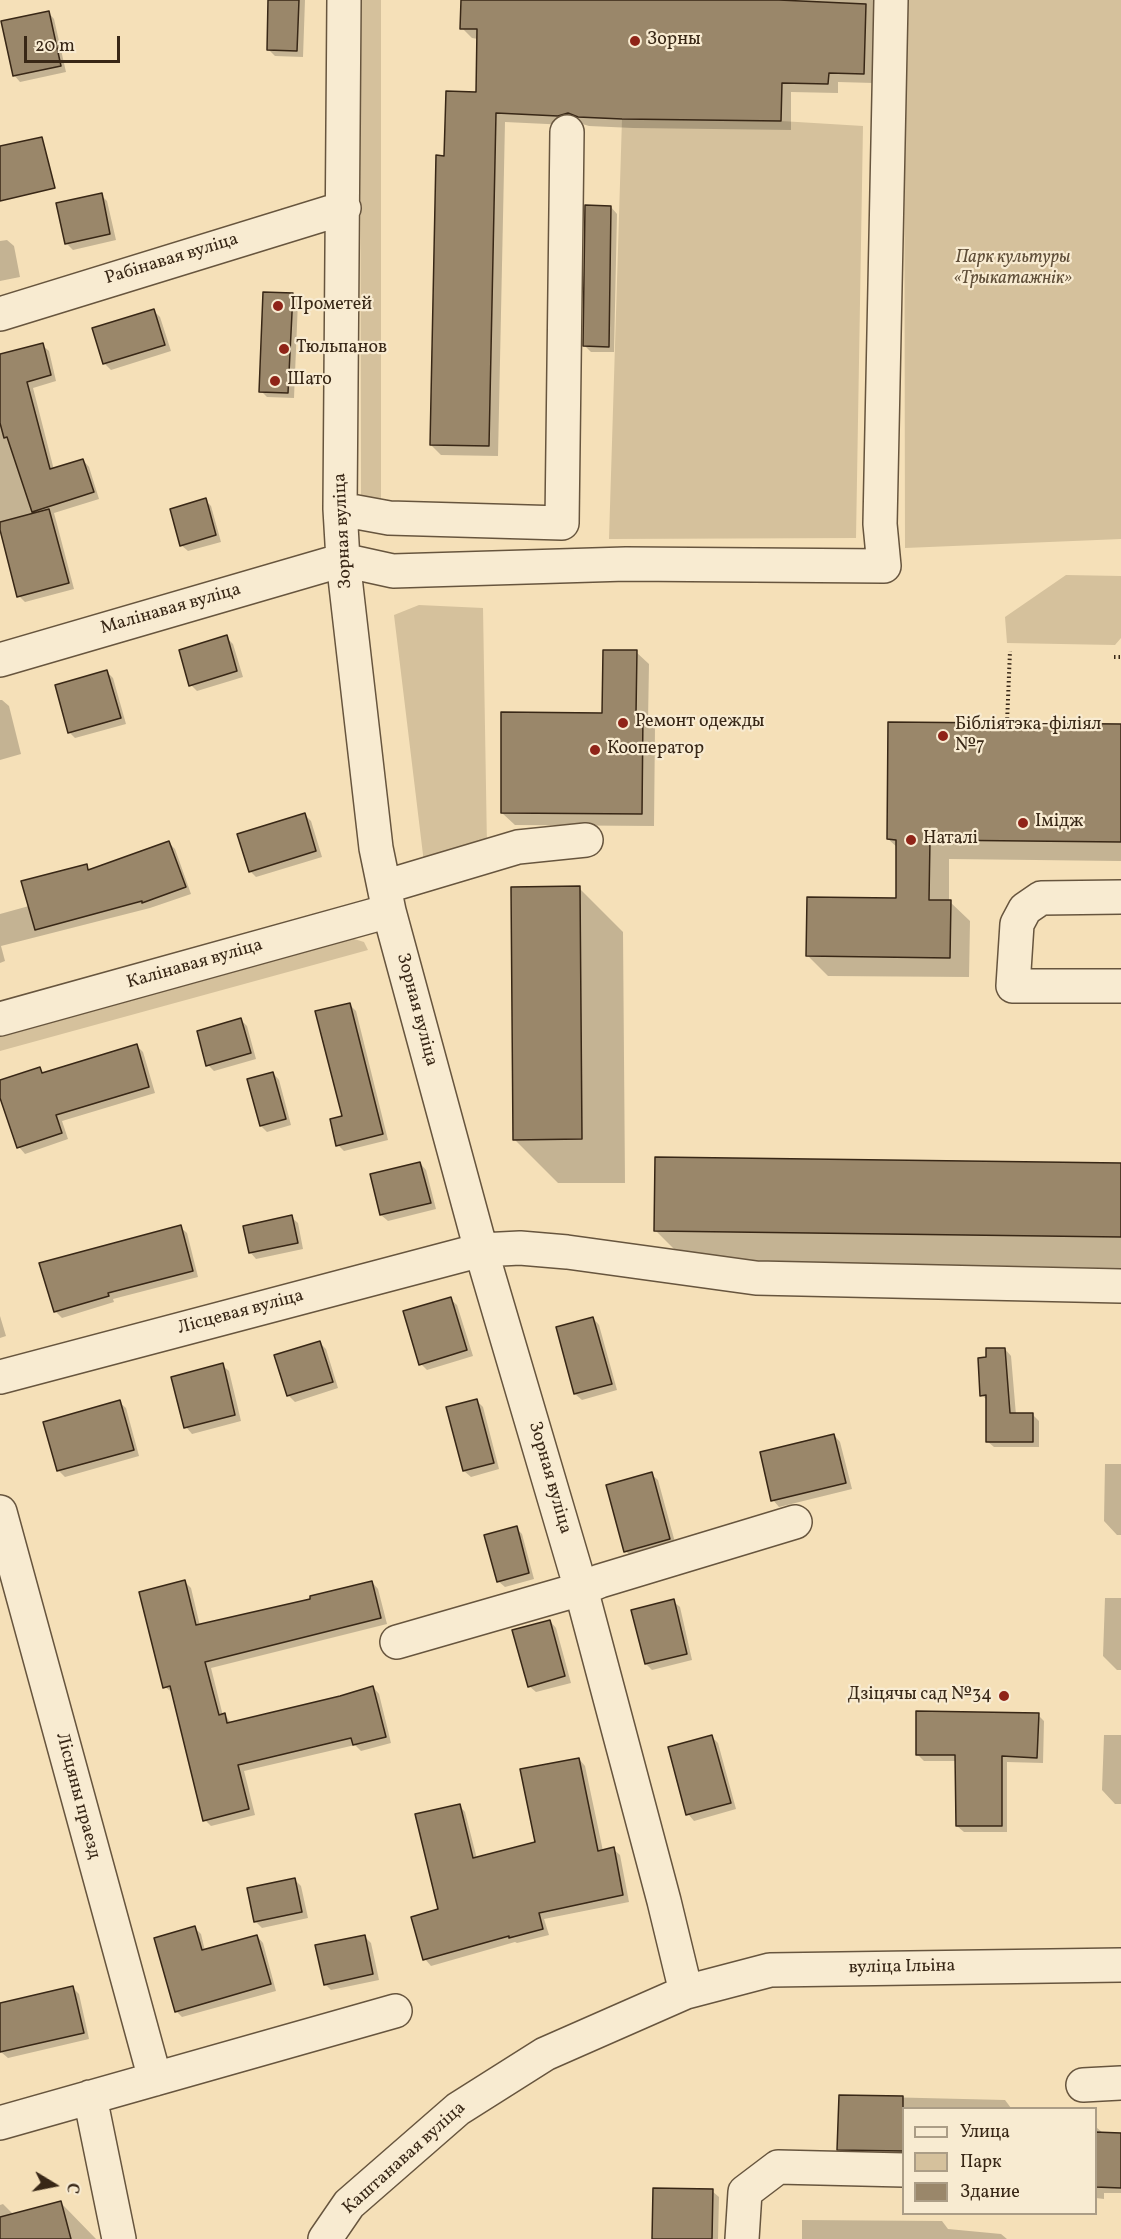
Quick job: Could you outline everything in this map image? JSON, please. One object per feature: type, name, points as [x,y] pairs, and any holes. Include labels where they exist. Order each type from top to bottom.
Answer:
[{"type":"street","name":"Зорная вуліца","points":[[344,0],[340,509],[343,560],[376,848],[386,899],[481,1250],[581,1589],[686,1992]]},
{"type":"street","points":[[343,560],[393,571],[626,564],[884,566],[880,524],[891,0]]},
{"type":"street","points":[[340,509],[389,518],[562,523],[567,132]]},
{"type":"street","name":"Рабінавая вуліца","points":[[0,314],[344,208]]},
{"type":"street","name":"Малінавая вуліца","points":[[0,660],[343,560]]},
{"type":"street","name":"Калінавая вуліца","points":[[0,1019],[386,899],[518,847],[586,840]]},
{"type":"street","points":[[1121,897],[1041,898],[1025,909],[1017,924],[1013,986],[1121,986]]},
{"type":"street","name":"Лісцевая вуліца","points":[[0,1377],[481,1250],[520,1248],[567,1252],[756,1278],[1121,1286]]},
{"type":"street","name":"Лісцяны праезд","points":[[0,1512],[154,2079]]},
{"type":"street","points":[[398,1642],[581,1589],[600,1581],[795,1522]]},
{"type":"street","name":"вуліца Ільіна","points":[[686,1992],[770,1970],[1121,1965]]},
{"type":"street","name":"Каштанавая вуліца","points":[[325,2239],[349,2204],[458,2109],[545,2054],[686,1992]]},
{"type":"street","points":[[0,2123],[395,2011]]},
{"type":"street","points":[[1083,2085],[1121,2083]]},
{"type":"street","points":[[90,2097],[119,2239]]},
{"type":"street","points":[[742,2239],[745,2192],[778,2167],[902,2170]]},
{"type":"path","points":[[1007,723],[1010,651]]},
{"type":"path","points":[[1114,657],[1121,657]]},
{"type":"green space","points":[[360,0],[381,0],[381,508],[361,508]]},
{"type":"green space","name":"Парк культуры «Трыкатажнік»","points":[[904,0],[1121,0],[1121,539],[905,548]]},
{"type":"green space","points":[[622,119],[781,121],[863,126],[856,538],[609,539]]},
{"type":"green space","points":[[1066,575],[1121,576],[1121,638],[1115,645],[1007,643],[1005,617]]},
{"type":"green space","points":[[419,605],[483,608],[487,847],[424,863],[394,615]]},
{"type":"green space","points":[[351,938],[364,942],[368,950],[0,1051],[0,1033]]},
{"type":"building","points":[[268,0],[299,0],[297,51],[267,50]]},
{"type":"building","name":"Зорны","points":[[461,0],[779,0],[866,4],[864,74],[829,73],[828,84],[782,83],[781,121],[622,119],[578,117],[568,113],[558,116],[496,113],[489,446],[430,445],[436,155],[444,156],[446,91],[476,92],[477,29],[460,29]]},
{"type":"building","points":[[49,11],[61,66],[13,76],[1,21]]},
{"type":"building","points":[[42,137],[55,188],[0,201],[0,146]]},
{"type":"building","points":[[102,193],[110,234],[65,244],[56,203]]},
{"type":"building","points":[[585,205],[611,206],[609,347],[583,346]]},
{"type":"building","points":[[263,292],[293,293],[288,393],[259,392]]},
{"type":"building","points":[[154,309],[165,345],[103,364],[92,328]]},
{"type":"building","points":[[43,343],[51,375],[27,382],[50,469],[83,459],[94,492],[32,512],[7,437],[4,438],[0,423],[0,354]]},
{"type":"building","points":[[206,498],[216,535],[180,546],[170,509]]},
{"type":"building","points":[[49,509],[69,583],[17,597],[0,522]]},
{"type":"building","points":[[227,635],[237,671],[189,686],[179,650]]},
{"type":"building","points":[[603,650],[637,650],[636,713],[643,713],[642,814],[501,813],[501,712],[602,713]]},
{"type":"building","points":[[107,670],[121,718],[68,733],[55,685]]},
{"type":"building","points":[[888,722],[1121,724],[1121,842],[930,840],[929,900],[951,900],[950,958],[806,956],[807,897],[896,898],[896,840],[887,839]]},
{"type":"building","points":[[305,813],[316,851],[249,872],[237,834]]},
{"type":"building","points":[[169,841],[186,887],[142,903],[142,901],[35,930],[21,881],[87,864],[88,870]]},
{"type":"building","points":[[580,886],[582,1139],[513,1140],[511,887]]},
{"type":"building","points":[[350,1003],[383,1134],[336,1146],[330,1119],[342,1116],[315,1011]]},
{"type":"building","points":[[241,1018],[251,1053],[206,1066],[197,1031]]},
{"type":"building","points":[[137,1044],[149,1087],[56,1115],[62,1133],[17,1148],[0,1098],[0,1080],[40,1067],[42,1073]]},
{"type":"building","points":[[273,1072],[286,1119],[260,1126],[247,1079]]},
{"type":"building","points":[[655,1157],[1121,1163],[1121,1237],[654,1231]]},
{"type":"building","points":[[420,1162],[431,1203],[380,1215],[370,1174]]},
{"type":"building","points":[[292,1215],[298,1243],[249,1253],[243,1226]]},
{"type":"building","points":[[181,1225],[193,1271],[108,1293],[109,1296],[54,1312],[39,1263]]},
{"type":"building","points":[[451,1297],[467,1350],[419,1365],[403,1311]]},
{"type":"building","points":[[593,1317],[612,1384],[574,1394],[556,1327]]},
{"type":"building","points":[[320,1341],[333,1382],[287,1396],[274,1355]]},
{"type":"building","points":[[986,1348],[1005,1348],[1010,1413],[1033,1413],[1033,1442],[986,1442],[986,1395],[980,1396],[978,1358],[986,1357]]},
{"type":"building","points":[[223,1363],[235,1415],[184,1428],[171,1377]]},
{"type":"building","points":[[477,1399],[494,1463],[463,1471],[446,1407]]},
{"type":"building","points":[[120,1400],[134,1450],[57,1471],[43,1422]]},
{"type":"building","points":[[834,1434],[846,1483],[771,1501],[760,1452]]},
{"type":"building","points":[[652,1472],[670,1539],[624,1552],[606,1485]]},
{"type":"building","points":[[517,1526],[529,1573],[497,1582],[484,1535]]},
{"type":"building","points":[[185,1580],[196,1625],[310,1599],[310,1596],[372,1581],[381,1618],[205,1662],[219,1715],[225,1713],[227,1723],[373,1686],[386,1737],[353,1745],[351,1738],[238,1765],[249,1809],[203,1821],[170,1686],[163,1688],[139,1592]]},
{"type":"building","points":[[674,1599],[687,1654],[645,1664],[631,1610]]},
{"type":"building","points":[[550,1620],[565,1676],[528,1687],[512,1630]]},
{"type":"building","points":[[916,1711],[1039,1713],[1037,1758],[1002,1756],[1002,1826],[956,1826],[955,1755],[916,1755]]},
{"type":"building","points":[[712,1735],[731,1803],[686,1815],[668,1747]]},
{"type":"building","points":[[579,1758],[598,1851],[614,1847],[623,1895],[539,1913],[543,1929],[423,1960],[411,1917],[438,1909],[415,1814],[460,1804],[473,1858],[535,1842],[520,1769]]},
{"type":"building","points":[[295,1878],[302,1912],[254,1922],[247,1888]]},
{"type":"building","points":[[195,1926],[202,1950],[257,1935],[271,1984],[175,2012],[154,1938]]},
{"type":"building","points":[[365,1935],[373,1974],[324,1985],[315,1945]]},
{"type":"building","points":[[73,1986],[84,2033],[0,2052],[0,2003]]},
{"type":"building","points":[[839,2095],[903,2096],[902,2151],[837,2150]]},
{"type":"building","points":[[1097,2132],[1121,2133],[1121,2188],[1097,2187]]},
{"type":"building","points":[[653,2188],[713,2189],[712,2239],[652,2239]]},
{"type":"building","points":[[61,2201],[71,2239],[0,2239],[0,2217]]},
{"type":"place","name":"Зорны","points":[[635,41]]},
{"type":"place","name":"Прометей","points":[[278,306]]},
{"type":"place","name":"Тюльпанов","points":[[284,349]]},
{"type":"place","name":"Шато","points":[[275,381]]},
{"type":"place","name":"Ремонт одежды","points":[[623,723]]},
{"type":"place","name":"Бібліятэка-філіял №7","points":[[943,736]]},
{"type":"place","name":"Кооператор","points":[[595,750]]},
{"type":"place","name":"Імідж","points":[[1023,823]]},
{"type":"place","name":"Наталі","points":[[911,840]]},
{"type":"place","name":"Дзіцячы сад №34","points":[[1004,1696]]}]
